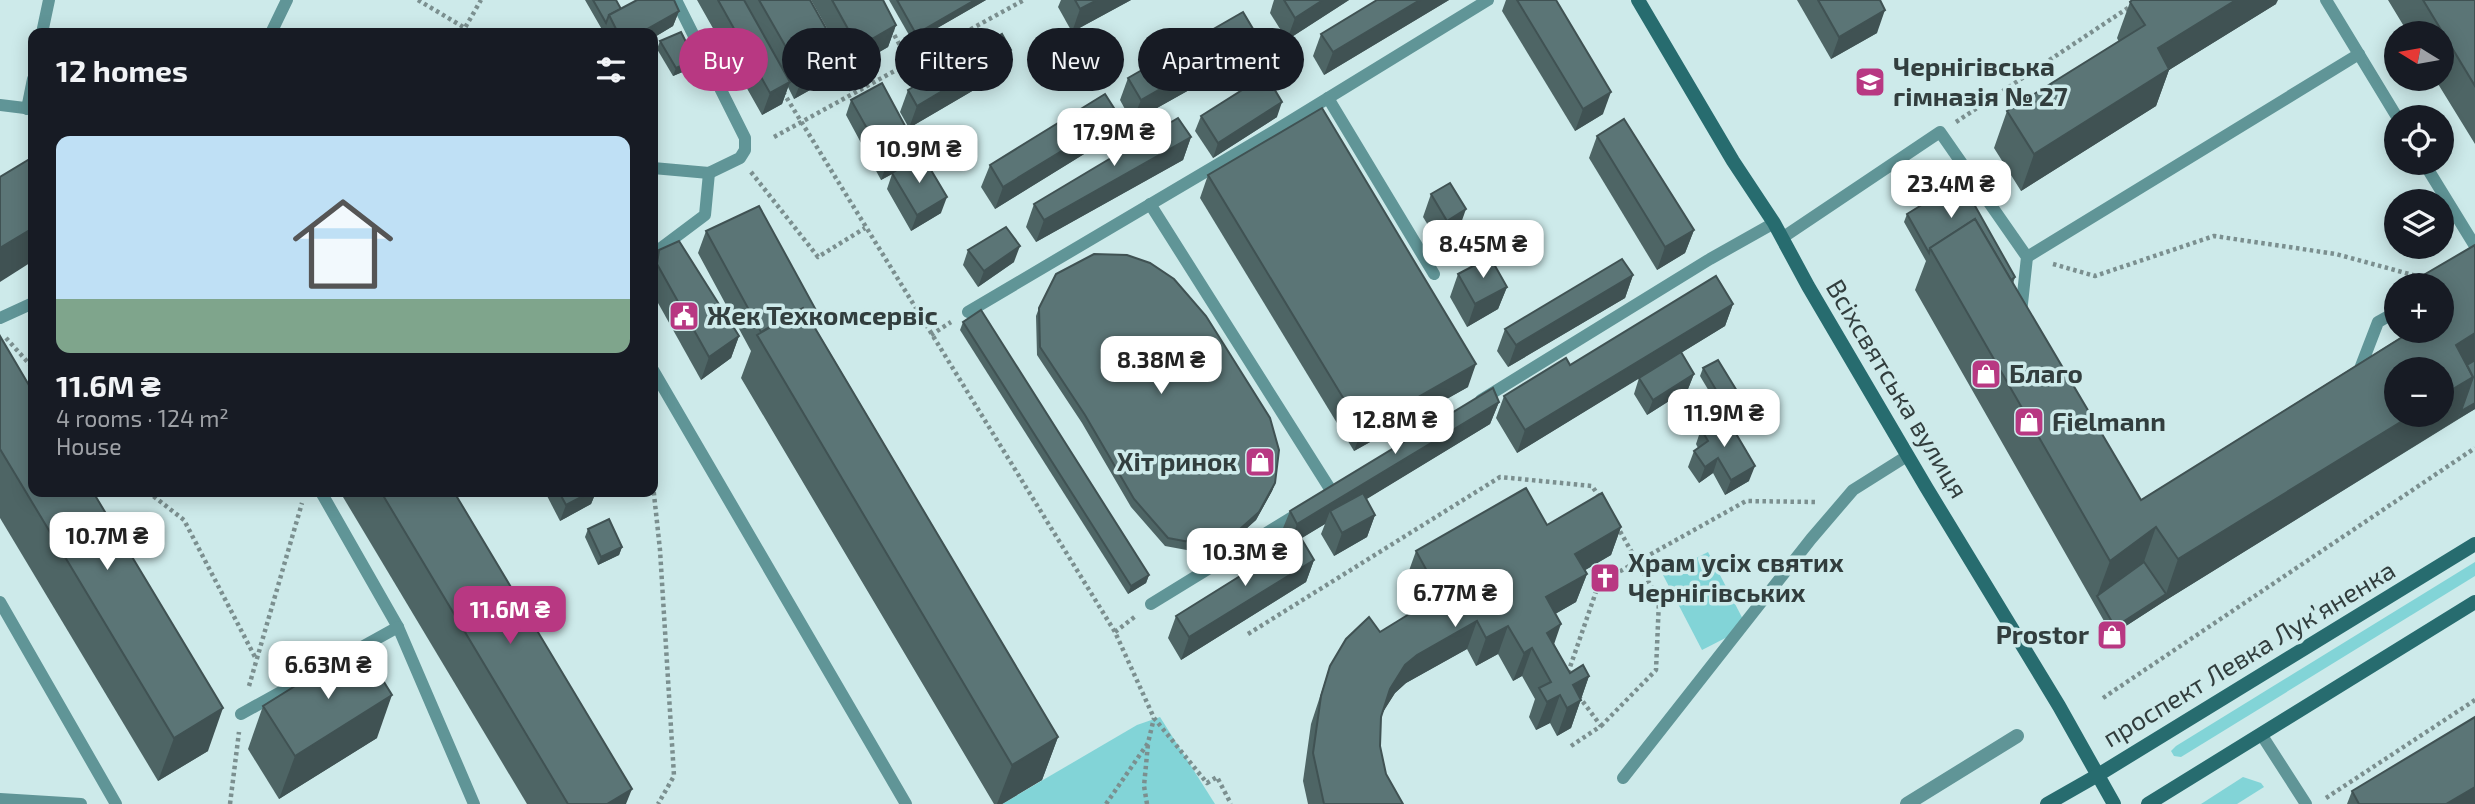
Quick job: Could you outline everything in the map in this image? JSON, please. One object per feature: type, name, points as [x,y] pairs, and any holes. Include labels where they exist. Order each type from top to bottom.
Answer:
[{"type":"street","name":"Всіхсвятська вулиця","points":[[1639,0],[1733,161],[1774,223],[1907,456],[2114,804]]},
{"type":"street","name":"проспект Левка Лукʼяненка","points":[[2047,804],[2475,544]]},
{"type":"street","points":[[2147,804],[2475,602]]},
{"type":"street","points":[[1907,804],[2017,736]]},
{"type":"lane","points":[[43,28],[49,0]]},
{"type":"lane","points":[[273,28],[287,0]]},
{"type":"lane","points":[[658,168],[709,173],[740,158],[746,150],[745,138],[676,0]]},
{"type":"lane","points":[[968,312],[1488,0]]},
{"type":"lane","points":[[2326,0],[2390,105]]},
{"type":"lane","points":[[2027,257],[2359,54]]},
{"type":"lane","points":[[1328,98],[1434,274]]},
{"type":"lane","points":[[0,105],[28,109]]},
{"type":"lane","points":[[1782,238],[1940,132],[2027,257],[2021,313],[2028,324]]},
{"type":"lane","points":[[658,250],[705,215],[709,173]]},
{"type":"lane","points":[[2431,175],[2475,246]]},
{"type":"lane","points":[[1150,204],[1321,499]]},
{"type":"lane","points":[[1474,405],[1710,259],[1774,223]]},
{"type":"lane","points":[[0,317],[28,305]]},
{"type":"lane","points":[[2355,382],[2378,322],[2384,319]]},
{"type":"lane","points":[[658,379],[906,804]]},
{"type":"lane","points":[[1623,778],[1811,539],[1853,490],[1907,456]]},
{"type":"lane","points":[[1151,604],[1344,485]]},
{"type":"lane","points":[[324,497],[398,627],[474,804]]},
{"type":"lane","points":[[0,602],[116,804]]},
{"type":"lane","points":[[241,714],[398,627]]},
{"type":"lane","points":[[2261,734],[2306,804]]},
{"type":"lane","points":[[0,799],[81,804]]},
{"type":"path","points":[[418,0],[460,28]]},
{"type":"path","points":[[466,28],[481,0]]},
{"type":"path","points":[[972,28],[1024,0]]},
{"type":"path","points":[[1940,132],[2140,0]]},
{"type":"path","points":[[890,27],[895,36]]},
{"type":"path","points":[[774,137],[895,70]]},
{"type":"path","points":[[781,89],[1115,632],[1154,718],[1207,783],[1217,777],[1231,804]]},
{"type":"path","points":[[740,158],[818,257],[865,228]]},
{"type":"path","points":[[2027,257],[2095,276],[2214,236],[2336,254],[2407,273]]},
{"type":"path","points":[[0,331],[28,362]]},
{"type":"path","points":[[2103,698],[2475,448]]},
{"type":"path","points":[[1248,634],[1500,477],[1592,486],[1606,507]]},
{"type":"path","points":[[154,497],[184,520],[257,660]]},
{"type":"path","points":[[230,804],[241,714],[305,497]]},
{"type":"path","points":[[654,497],[674,776],[658,804]]},
{"type":"path","points":[[1566,679],[1599,583],[1746,501],[1842,503]]},
{"type":"path","points":[[1571,746],[1601,726],[1656,670],[1659,600],[1612,518]]},
{"type":"path","points":[[1573,688],[1601,726]]},
{"type":"path","points":[[2316,804],[2475,700]]},
{"type":"path","points":[[1147,804],[1144,786],[1148,743],[1154,718]]},
{"type":"path","points":[[1106,804],[1148,743]]},
{"type":"shaded area","points":[[1708,552],[1747,627],[1702,650],[1663,575]]},
{"type":"shaded area","points":[[2475,562],[2475,576],[2181,757],[2174,756],[2171,751],[2176,746]]},
{"type":"shaded area","points":[[1160,717],[1215,804],[1002,804],[1137,725]]},
{"type":"shaded area","points":[[2243,777],[2261,783],[2264,787],[2237,804],[2201,804]]},
{"type":"building","points":[[593,0],[616,0],[621,9],[609,15],[606,23]]},
{"type":"building","points":[[637,0],[674,0],[679,11],[649,28],[616,28],[609,15]]},
{"type":"building","points":[[718,0],[744,0],[760,28],[734,28]]},
{"type":"building","points":[[759,0],[810,0],[826,28],[782,28],[782,40]]},
{"type":"building","points":[[832,0],[883,0],[896,25],[881,34],[881,28],[847,28]]},
{"type":"building","points":[[897,0],[975,0],[926,28],[913,28]]},
{"type":"building","points":[[1075,0],[1097,0],[1080,9]]},
{"type":"building","points":[[1284,0],[1323,0],[1295,18]]},
{"type":"building","points":[[1377,0],[1420,0],[1333,52],[1321,34]]},
{"type":"building","points":[[1517,0],[1556,0],[1611,92],[1583,109]]},
{"type":"building","points":[[1818,0],[1880,0],[1885,10],[1839,37]]},
{"type":"building","points":[[2236,0],[2158,48],[2169,69],[2034,154],[2007,111],[2145,25],[2130,2]]},
{"type":"building","points":[[2423,0],[2475,0],[2475,86],[2454,51],[2454,21],[2436,21]]},
{"type":"building","points":[[1243,12],[1252,28],[1215,28]]},
{"type":"building","points":[[679,33],[679,67],[676,68],[660,41]]},
{"type":"building","points":[[768,43],[782,68],[782,86],[770,93]]},
{"type":"building","points":[[1138,72],[1138,91],[1157,91],[1141,100],[1128,78]]},
{"type":"building","points":[[881,84],[917,148],[887,164],[851,100],[867,91],[881,91]]},
{"type":"building","points":[[909,91],[942,91],[917,106]]},
{"type":"building","points":[[1241,91],[1275,91],[1282,102],[1218,143],[1201,116]]},
{"type":"building","points":[[1105,94],[1119,116],[1003,187],[990,165]]},
{"type":"building","points":[[1322,108],[1476,364],[1362,429],[1208,175]]},
{"type":"building","points":[[1178,118],[1191,137],[1044,220],[1034,204]]},
{"type":"building","points":[[1624,119],[1694,230],[1665,247],[1597,136]]},
{"type":"building","points":[[922,155],[947,197],[917,215],[892,173]]},
{"type":"building","points":[[28,160],[28,231],[0,248],[0,177]]},
{"type":"building","points":[[1961,181],[2015,277],[2011,280],[1975,219],[1930,248],[1929,253],[1907,214]]},
{"type":"building","points":[[1450,183],[1466,209],[1447,221],[1431,194]]},
{"type":"building","points":[[759,206],[817,312],[808,317],[803,308],[761,332],[706,231]]},
{"type":"building","points":[[1975,219],[2141,500],[2393,343],[2454,343],[2454,273],[2427,273],[2475,245],[2475,333],[2456,345],[2473,377],[2454,388],[2454,357],[2384,357],[2384,427],[2392,427],[2178,559],[2156,527],[2110,561],[1930,248]]},
{"type":"building","points":[[1006,227],[1020,246],[984,271],[968,250]]},
{"type":"building","points":[[679,241],[739,336],[709,357],[658,266],[659,250]]},
{"type":"building","points":[[1094,254],[1127,255],[1150,263],[1174,279],[1206,316],[1270,418],[1279,450],[1275,483],[1259,512],[1240,529],[1215,542],[1195,543],[1168,538],[1134,499],[1085,415],[1040,347],[1039,308],[1056,274]]},
{"type":"building","points":[[1490,257],[1507,287],[1475,304],[1458,274]]},
{"type":"building","points":[[1622,259],[1633,275],[1516,345],[1505,329]]},
{"type":"building","points":[[1716,276],[1733,304],[1525,430],[1504,396],[1566,358],[1570,365]]},
{"type":"building","points":[[803,308],[1058,737],[1012,765],[757,335]]},
{"type":"building","points":[[981,310],[1149,575],[1131,586],[963,322]]},
{"type":"building","points":[[0,336],[28,384],[28,496],[0,449]]},
{"type":"building","points":[[1681,352],[1694,374],[1653,400],[1639,378]]},
{"type":"building","points":[[1718,360],[1740,396],[1725,405],[1703,368]]},
{"type":"building","points":[[2475,360],[2475,403],[2461,411],[2473,377],[2467,365]]},
{"type":"building","points":[[1493,388],[1499,402],[1297,524],[1290,511]]},
{"type":"building","points":[[1725,415],[1755,466],[1731,480],[1718,458],[1705,467],[1694,451],[1708,441],[1701,429]]},
{"type":"building","points":[[1526,488],[1547,525],[1602,493],[1621,527],[1575,554],[1587,574],[1546,597],[1561,624],[1547,633],[1570,673],[1583,665],[1589,676],[1573,685],[1581,700],[1567,708],[1560,695],[1547,702],[1539,688],[1551,682],[1532,648],[1524,653],[1508,626],[1486,638],[1477,621],[1417,655],[1405,665],[1390,689],[1381,717],[1380,746],[1386,774],[1403,804],[1324,804],[1313,753],[1321,696],[1330,666],[1346,639],[1369,617],[1380,632],[1440,595],[1416,551]]},
{"type":"building","points":[[1363,493],[1375,515],[1342,533],[1330,511]]},
{"type":"building","points":[[29,497],[96,497],[223,708],[174,738]]},
{"type":"building","points":[[384,497],[457,497],[632,789],[607,804],[568,804]]},
{"type":"building","points":[[562,497],[581,497],[566,505]]},
{"type":"building","points":[[609,519],[622,547],[601,557],[588,529]]},
{"type":"building","points":[[1301,538],[1314,560],[1189,637],[1176,616]]},
{"type":"building","points":[[2144,562],[2166,594],[2115,627],[2097,596]]},
{"type":"building","points":[[361,645],[392,695],[295,756],[263,706]]},
{"type":"building","points":[[2475,717],[2475,787],[2446,804],[2359,804],[2352,791]]},
{"type":"place","name":"Чернігівська гімназія № 27","points":[[1870,82]]},
{"type":"place","name":"Жек Техкомсервіс","points":[[684,316]]},
{"type":"place","name":"Благо","points":[[1986,374]]},
{"type":"place","name":"Fielmann","points":[[2029,422]]},
{"type":"place","name":"Хіт ринок","points":[[1260,462]]},
{"type":"place","name":"Храм усіх святих Чернігівських","points":[[1605,578]]},
{"type":"place","name":"Prostor","points":[[2112,635]]}]
